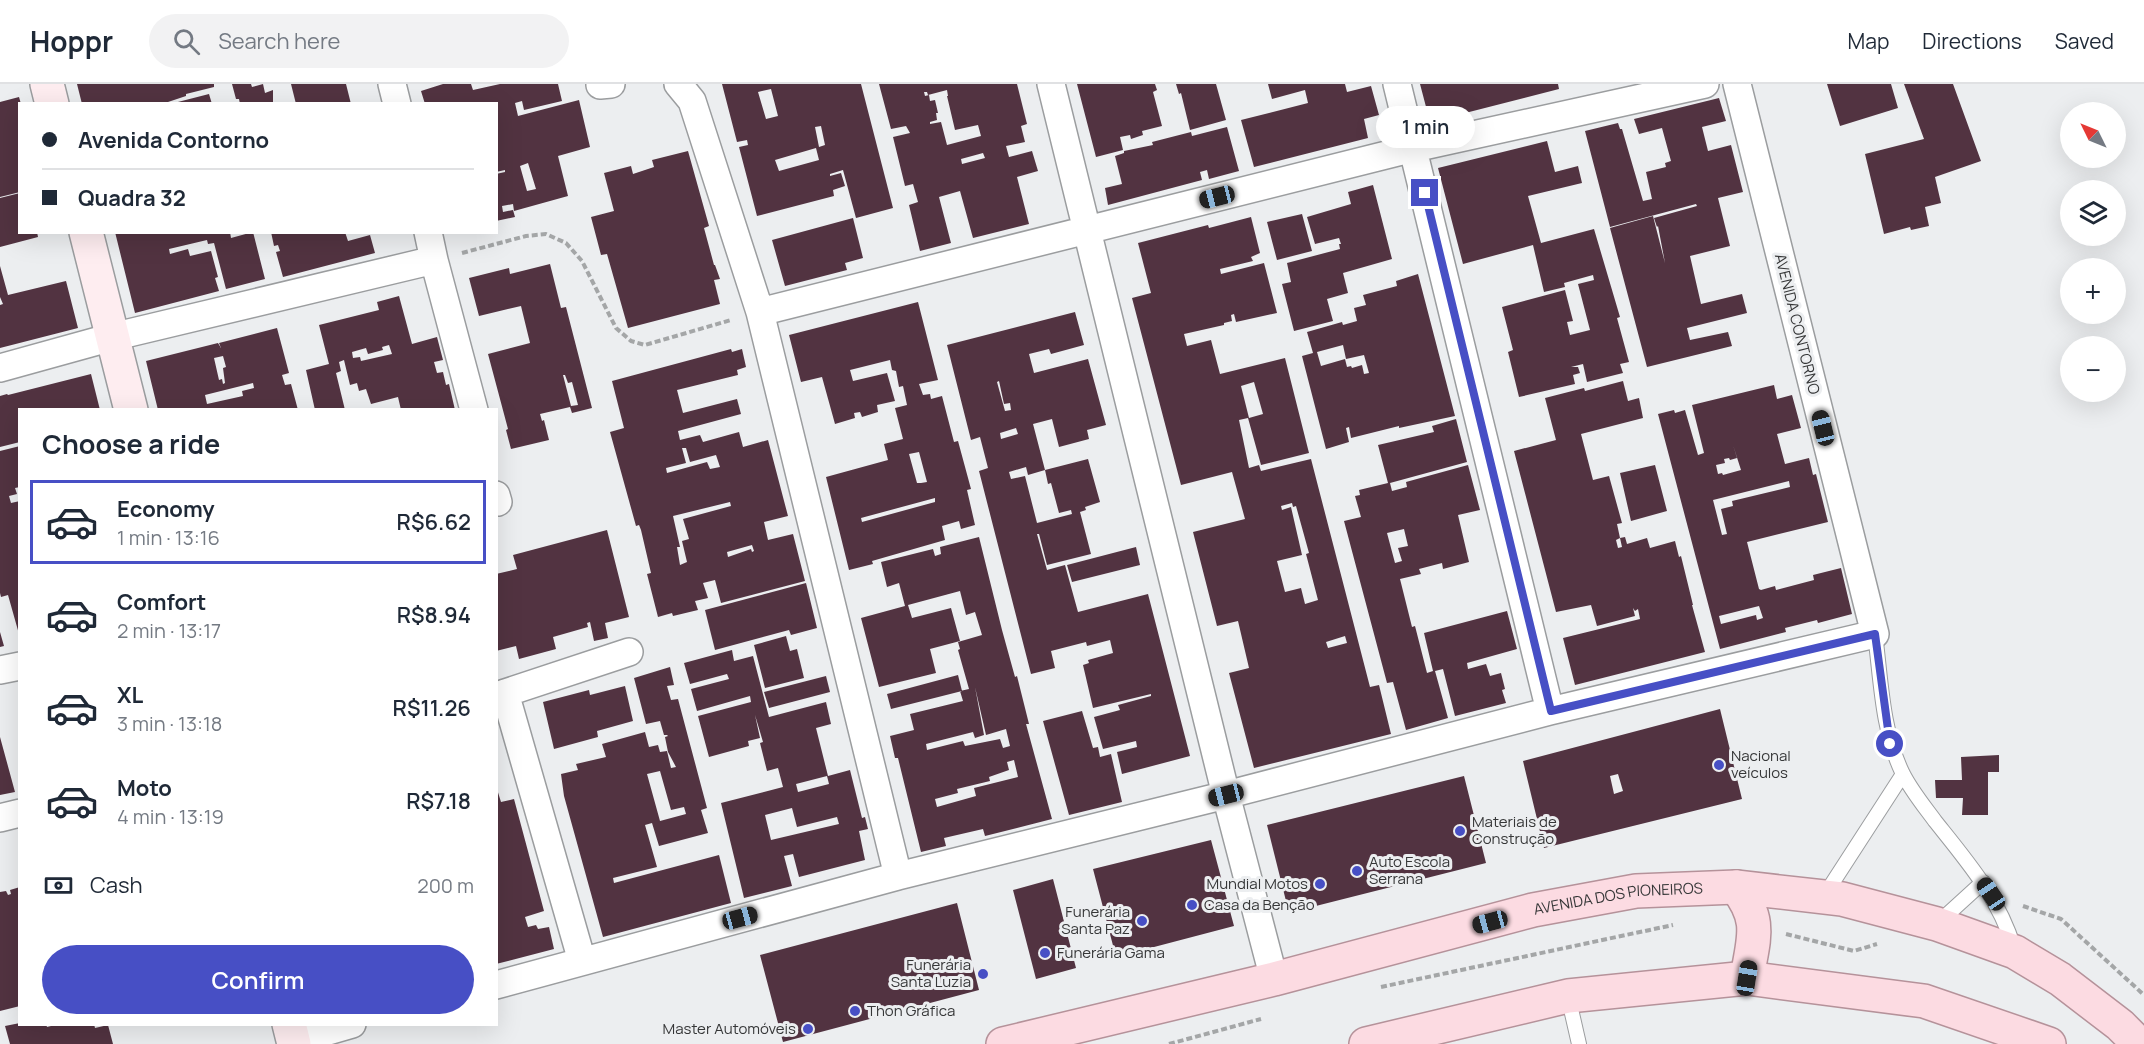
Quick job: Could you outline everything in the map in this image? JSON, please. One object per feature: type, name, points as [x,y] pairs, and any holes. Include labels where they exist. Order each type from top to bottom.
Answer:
[{"type":"main road","name":"AVENIDA DOS PIONEIROS","points":[[1003,1044],[1274,979],[1533,910],[1636,891],[1736,887],[1842,899],[1937,924],[2016,952],[2068,986],[2120,1025],[2139,1044]]},
{"type":"main road","points":[[1736,887],[1751,909],[1756,926],[1747,978]]},
{"type":"main road","points":[[1366,1044],[1568,996],[1747,978],[1924,1001],[2049,1044]]},
{"type":"street","points":[[47,84],[52,102]]},
{"type":"street","points":[[392,84],[396,102]]},
{"type":"street","points":[[678,84],[692,101],[760,312],[898,876]]},
{"type":"street","points":[[1051,84],[1226,795],[1274,979]]},
{"type":"street","points":[[1396,84],[1414,148],[1551,711]]},
{"type":"street","points":[[760,312],[1414,148],[1704,84]]},
{"type":"street","name":"AVENIDA CONTORNO","points":[[1737,84],[1875,634]]},
{"type":"street","points":[[86,234],[130,408]]},
{"type":"street","points":[[428,234],[473,408]]},
{"type":"street","points":[[0,368],[112,337],[434,260]]},
{"type":"street","points":[[498,984],[898,876],[1226,795],[1551,711],[1875,634]]},
{"type":"street","points":[[582,961],[501,694],[629,652]]},
{"type":"street","points":[[0,670],[18,666]]},
{"type":"street","points":[[0,818],[18,814]]},
{"type":"street","points":[[293,1036],[342,1026]]},
{"type":"lane","name":"AVENIDA CONTORNO","points":[[1875,634],[1890,744],[1903,774],[1924,806],[1991,894],[2016,952]]},
{"type":"lane","points":[[1824,897],[1903,774]]},
{"type":"lane","points":[[1937,924],[1983,882]]},
{"type":"lane","points":[[1568,996],[1579,1044]]},
{"type":"path","points":[[434,260],[526,236],[546,234],[566,243],[582,261],[616,328],[631,341],[645,345],[760,312]]},
{"type":"path","points":[[1991,894],[2061,919],[2144,995]]},
{"type":"path","points":[[1372,989],[1679,924]]},
{"type":"path","points":[[1756,926],[1854,951],[1885,941]]},
{"type":"path","points":[[1169,1044],[1270,1016]]},
{"type":"building","points":[[77,84],[214,84],[214,87],[186,94],[186,96],[168,102],[82,102]]},
{"type":"building","points":[[232,84],[251,84],[252,87],[263,84],[265,93],[273,90],[273,102],[240,102],[239,99],[236,99]]},
{"type":"building","points":[[291,84],[346,84],[350,102],[296,102]]},
{"type":"building","points":[[443,84],[471,84],[473,90],[500,84],[558,84],[562,101],[524,110],[522,101],[515,103],[518,116],[579,100],[590,147],[558,156],[568,196],[514,211],[513,204],[502,206],[503,212],[513,210],[515,217],[498,221],[498,174],[505,170],[498,172],[498,102],[424,102],[421,91]],"holes":[[[528,163],[536,189],[527,191],[520,166]]]},
{"type":"building","points":[[722,84],[861,84],[893,208],[856,218],[843,170],[830,174],[830,176],[841,173],[845,186],[833,190],[834,196],[757,216],[739,147],[748,145],[747,140],[737,142]],"holes":[[[771,89],[778,116],[766,119],[758,92]],[[821,126],[825,145],[819,147],[815,127]],[[816,148],[819,160],[779,171],[775,160]]]},
{"type":"building","points":[[879,84],[1017,84],[1027,124],[1021,126],[1025,142],[1006,146],[1009,157],[1032,151],[1038,171],[1017,177],[1029,224],[973,238],[960,191],[939,197],[951,243],[920,251],[909,205],[918,202],[913,184],[905,186],[893,137],[910,133],[906,126],[891,129]],"holes":[[[947,90],[955,130],[978,125],[981,136],[947,145],[941,122],[930,124],[937,120],[936,113],[938,113],[935,100],[930,101],[929,95],[925,96],[924,92],[928,95]],[[983,153],[985,158],[962,164],[961,159]]]},
{"type":"building","points":[[1077,84],[1155,84],[1157,90],[1153,92],[1162,126],[1142,131],[1143,135],[1131,139],[1130,135],[1120,137],[1123,150],[1096,157]]},
{"type":"building","points":[[1176,84],[1216,84],[1226,120],[1190,130],[1181,93],[1179,94]]},
{"type":"building","points":[[1268,84],[1345,84],[1347,92],[1371,86],[1379,115],[1364,119],[1368,138],[1254,167],[1241,120],[1308,103],[1305,90],[1272,99]]},
{"type":"building","points":[[1420,84],[1558,84],[1559,89],[1430,122]]},
{"type":"building","points":[[1827,84],[1891,84],[1898,108],[1840,126]]},
{"type":"building","points":[[1904,84],[1953,84],[1981,161],[1935,177],[1941,203],[1925,207],[1929,226],[1911,230],[1910,227],[1884,234],[1865,154],[1924,139]]},
{"type":"building","points":[[209,94],[211,102],[178,102]]},
{"type":"building","points":[[19,97],[20,102],[18,102],[18,192],[0,197],[0,102]]},
{"type":"building","points":[[1719,98],[1726,121],[1702,127],[1708,151],[1731,145],[1743,192],[1718,198],[1730,246],[1690,256],[1701,304],[1742,294],[1747,313],[1687,328],[1690,340],[1728,332],[1732,346],[1647,367],[1610,228],[1653,216],[1665,263],[1658,226],[1654,218],[1697,206],[1696,204],[1610,227],[1585,131],[1618,123],[1622,129],[1643,201],[1652,199],[1646,172],[1666,167],[1665,163],[1671,161],[1662,128],[1639,134],[1634,119]]},
{"type":"building","points":[[1227,127],[1239,171],[1209,179],[1207,170],[1200,172],[1202,180],[1108,205],[1105,188],[1122,184],[1115,156],[1124,151],[1153,145],[1152,142],[1191,132],[1192,136]]},
{"type":"building","points":[[1547,141],[1555,172],[1578,166],[1582,183],[1528,196],[1541,243],[1594,229],[1620,317],[1617,318],[1629,362],[1620,364],[1623,373],[1587,382],[1583,364],[1571,367],[1578,367],[1580,373],[1573,375],[1575,384],[1519,397],[1508,352],[1513,350],[1502,307],[1565,290],[1573,321],[1567,322],[1570,335],[1590,330],[1578,284],[1594,280],[1593,275],[1564,283],[1565,287],[1544,292],[1533,245],[1463,264],[1438,168]]},
{"type":"building","points":[[688,151],[709,226],[704,228],[720,279],[714,280],[720,304],[628,328],[607,254],[601,255],[591,217],[614,211],[604,173],[631,166],[633,174],[654,167],[652,160]]},
{"type":"building","points":[[1373,185],[1392,259],[1343,273],[1348,293],[1327,299],[1333,321],[1294,331],[1282,284],[1291,282],[1287,263],[1340,249],[1339,244],[1341,244],[1339,238],[1315,244],[1307,217],[1351,204],[1348,192]]},
{"type":"building","points":[[18,194],[18,234],[37,234],[38,237],[0,247],[0,198]]},
{"type":"building","points":[[1302,214],[1312,251],[1277,260],[1267,222]]},
{"type":"building","points":[[1251,217],[1260,253],[1251,257],[1253,261],[1220,269],[1221,274],[1264,263],[1277,313],[1236,322],[1234,314],[1231,315],[1232,321],[1224,325],[1184,334],[1187,346],[1211,340],[1220,374],[1285,358],[1309,453],[1261,465],[1248,418],[1239,420],[1249,468],[1259,465],[1261,471],[1311,459],[1370,687],[1379,685],[1391,734],[1254,768],[1229,673],[1249,668],[1238,621],[1217,626],[1193,532],[1245,519],[1232,472],[1181,485],[1132,298],[1151,293],[1138,243],[1208,225],[1209,228]],"holes":[[[1254,382],[1263,414],[1249,418],[1241,386]],[[1292,503],[1293,507],[1296,506],[1309,553],[1306,554],[1318,600],[1305,604],[1301,588],[1285,592],[1277,561],[1302,555],[1291,507],[1282,510],[1281,506]],[[1345,636],[1347,643],[1328,648],[1326,642]]]},
{"type":"building","points":[[853,218],[863,258],[845,263],[847,270],[785,286],[772,240]]},
{"type":"building","points":[[115,234],[230,234],[231,238],[254,234],[265,279],[226,289],[214,243],[208,244],[207,240],[169,249],[170,254],[188,249],[190,256],[211,251],[219,291],[135,313]]},
{"type":"building","points":[[271,234],[346,234],[348,241],[370,235],[375,253],[283,277],[276,252],[280,251],[278,245],[274,246]]},
{"type":"building","points":[[550,264],[561,308],[566,307],[592,408],[572,413],[570,407],[540,414],[542,421],[544,420],[549,440],[511,449],[488,354],[530,343],[521,306],[479,316],[469,278],[509,268],[510,274]],"holes":[[[563,375],[568,383],[572,382],[578,405],[571,406]]]},
{"type":"building","points":[[0,266],[8,295],[66,281],[78,328],[0,348],[0,305],[3,304],[0,297]]},
{"type":"building","points":[[1418,274],[1455,416],[1399,428],[1399,426],[1351,438],[1349,427],[1346,428],[1349,442],[1326,449],[1302,356],[1313,353],[1307,332],[1342,322],[1343,325],[1357,321],[1354,308],[1366,305],[1363,295],[1397,286],[1396,281]],"holes":[[[1343,345],[1346,359],[1364,355],[1369,373],[1364,374],[1362,365],[1347,367],[1345,359],[1321,366],[1317,352]]]},
{"type":"building","points":[[399,296],[412,344],[437,337],[443,360],[434,362],[437,373],[443,372],[446,385],[449,384],[455,408],[401,408],[398,397],[371,404],[366,389],[359,391],[357,383],[350,385],[344,360],[339,362],[341,371],[336,373],[345,408],[315,408],[306,370],[329,364],[319,325],[379,310],[377,302]],"holes":[[[389,345],[392,354],[361,361],[360,357],[353,358],[352,352],[366,348],[368,354],[383,350],[382,347]]]},
{"type":"building","points":[[918,302],[938,380],[919,384],[923,395],[930,394],[931,399],[942,396],[954,442],[958,441],[971,489],[967,490],[975,525],[961,529],[959,521],[942,526],[945,540],[849,570],[826,477],[888,460],[884,444],[903,439],[895,408],[907,405],[903,386],[899,387],[896,371],[892,370],[890,360],[850,370],[853,381],[887,373],[895,401],[877,405],[878,412],[862,417],[860,412],[854,413],[855,418],[835,424],[822,377],[801,382],[789,335]],"holes":[[[919,452],[927,482],[921,483],[917,483],[909,454]],[[935,498],[935,502],[862,522],[861,518]]]},
{"type":"building","points":[[1075,312],[1084,345],[1051,354],[1049,349],[1029,354],[1034,373],[1088,359],[1106,425],[1087,430],[1089,439],[1059,447],[1052,419],[1033,424],[1045,470],[1088,459],[1100,502],[1085,507],[1086,510],[1080,512],[1091,554],[1047,565],[1039,534],[1037,534],[1047,570],[1065,565],[1078,612],[1148,594],[1190,756],[1122,774],[1117,752],[1137,747],[1136,741],[1103,749],[1094,717],[1120,710],[1118,705],[1151,696],[1151,694],[1093,708],[1083,665],[1089,663],[1088,660],[1113,653],[1110,640],[1087,646],[1086,642],[1051,651],[1055,668],[1031,674],[979,471],[988,468],[980,437],[971,440],[947,345]],"holes":[[[999,381],[1004,404],[1010,403],[1011,410],[1005,411],[997,382]],[[1016,428],[1018,434],[1001,439],[1000,433]],[[1026,467],[1028,475],[1045,470],[1048,484],[1051,483],[1059,513],[1071,510],[1072,514],[1037,523],[1025,476],[1011,479],[1009,472]]]},
{"type":"building","points":[[277,328],[289,373],[282,375],[285,385],[291,384],[297,408],[158,408],[146,361],[218,343],[221,348],[219,343]],"holes":[[[223,356],[226,367],[223,368],[225,383],[223,384],[222,379],[219,380],[214,358]],[[253,383],[254,388],[242,391],[243,396],[207,404],[205,395]]]},
{"type":"building","points":[[731,349],[732,352],[742,349],[746,367],[737,370],[738,375],[677,390],[683,413],[737,399],[741,414],[678,431],[680,440],[700,435],[703,442],[739,432],[743,447],[768,440],[788,516],[764,522],[768,540],[793,534],[805,581],[721,603],[715,580],[703,583],[708,598],[695,601],[698,610],[658,617],[647,574],[651,573],[641,530],[639,525],[636,526],[610,432],[624,428],[612,381]],"holes":[[[682,448],[686,448],[690,462],[716,455],[720,467],[710,469],[707,462],[667,473],[666,468],[686,463]],[[730,502],[731,506],[683,519],[689,539],[682,541],[687,562],[680,565],[677,547],[680,547],[673,516]],[[752,545],[754,551],[752,552],[751,549],[728,557],[727,552]]]},
{"type":"building","points":[[91,374],[100,408],[18,408],[18,442],[0,447],[0,396]]},
{"type":"building","points":[[1623,381],[1628,401],[1639,398],[1643,418],[1581,434],[1593,480],[1609,476],[1622,523],[1617,524],[1620,538],[1625,537],[1627,544],[1647,538],[1650,548],[1675,541],[1679,557],[1681,556],[1705,652],[1575,685],[1563,638],[1640,619],[1638,609],[1635,611],[1633,608],[1635,616],[1597,626],[1591,605],[1556,612],[1514,451],[1556,440],[1545,398],[1584,388],[1585,391]],"holes":[[[1620,538],[1622,547],[1618,548],[1616,540]]]},
{"type":"building","points":[[1774,385],[1777,399],[1792,395],[1801,428],[1777,434],[1785,464],[1809,458],[1813,475],[1816,474],[1828,522],[1747,542],[1759,589],[1775,586],[1776,590],[1814,580],[1813,575],[1841,568],[1852,614],[1818,623],[1817,620],[1785,628],[1786,632],[1720,649],[1658,414],[1685,410],[1698,455],[1704,453],[1692,405]],"holes":[[[1733,445],[1741,470],[1723,475],[1718,474],[1716,465],[1725,463],[1724,459],[1737,458]],[[1789,481],[1790,487],[1732,501],[1733,506],[1721,509],[1727,534],[1722,535],[1713,500]],[[1759,606],[1763,618],[1757,620],[1756,615],[1721,624],[1719,616]]]},
{"type":"building","points":[[1456,419],[1467,462],[1390,483],[1392,491],[1407,487],[1406,482],[1468,465],[1480,510],[1458,515],[1469,562],[1443,569],[1442,563],[1419,569],[1421,574],[1400,579],[1427,673],[1433,671],[1424,633],[1507,611],[1517,649],[1467,663],[1468,669],[1486,664],[1490,676],[1501,673],[1505,689],[1502,690],[1506,703],[1455,716],[1443,669],[1435,671],[1448,718],[1406,730],[1393,682],[1387,683],[1344,521],[1361,517],[1355,496],[1360,495],[1359,490],[1388,483],[1378,445],[1434,432],[1432,426]],"holes":[[[1404,529],[1408,546],[1398,548],[1402,561],[1395,563],[1387,533]]]},
{"type":"building","points":[[18,446],[18,487],[15,488],[17,494],[9,496],[11,503],[18,501],[18,630],[8,595],[1,597],[0,593],[0,451]]},
{"type":"building","points":[[1655,465],[1667,511],[1631,521],[1620,473]]},
{"type":"building","points":[[607,530],[629,617],[605,623],[608,638],[594,641],[590,622],[587,623],[588,627],[553,637],[556,649],[519,659],[516,646],[498,650],[498,574],[517,569],[513,555]]},
{"type":"building","points":[[979,537],[1002,630],[1015,677],[1017,676],[1029,724],[1026,724],[1052,819],[985,836],[983,829],[944,838],[946,846],[921,852],[898,758],[895,758],[890,736],[914,730],[910,714],[963,701],[960,691],[969,689],[958,650],[960,649],[958,642],[982,635],[975,612],[966,615],[960,591],[908,605],[912,618],[951,608],[960,641],[930,649],[936,673],[879,687],[861,618],[905,606],[899,583],[887,587],[881,562],[933,549],[935,556],[941,554],[940,547]],"holes":[[[975,687],[986,735],[1006,729],[1010,746],[1003,748],[1000,739],[965,746],[963,741],[927,750],[926,744],[973,732],[975,738],[984,735]],[[1014,760],[1018,777],[974,788],[976,796],[937,807],[935,799],[958,793],[957,789],[990,781],[989,777],[1009,770],[1007,762]]]},
{"type":"building","points":[[1136,547],[1140,565],[1072,582],[1067,565]]},
{"type":"building","points":[[806,583],[817,628],[791,635],[789,630],[715,650],[705,610]]},
{"type":"building","points":[[0,632],[4,646],[0,647]]},
{"type":"building","points":[[786,636],[790,651],[797,649],[804,678],[765,688],[754,645]]},
{"type":"building","points":[[732,650],[734,661],[753,656],[769,717],[826,702],[831,724],[816,728],[828,776],[850,770],[862,818],[865,817],[868,829],[859,831],[865,860],[799,877],[793,854],[784,856],[792,886],[744,898],[721,803],[783,787],[778,768],[767,771],[760,743],[763,742],[755,715],[760,738],[748,741],[749,746],[709,757],[698,716],[751,702],[750,696],[697,711],[691,689],[729,679],[727,674],[690,684],[684,663]],"holes":[[[827,776],[829,784],[798,792],[796,784]],[[792,808],[797,827],[837,817],[839,824],[771,840],[765,815]]]},
{"type":"building","points":[[670,667],[674,685],[667,686],[671,700],[678,699],[707,808],[701,810],[708,833],[659,846],[652,823],[645,825],[657,867],[613,878],[614,883],[719,855],[731,903],[603,937],[564,796],[561,774],[578,770],[576,764],[606,757],[602,744],[645,732],[649,747],[658,745],[660,752],[667,751],[671,768],[676,767],[668,752],[665,737],[668,736],[664,735],[660,721],[646,724],[634,678]],"holes":[[[660,771],[671,810],[684,807],[686,814],[660,821],[647,774]]]},
{"type":"building","points":[[958,675],[962,691],[891,709],[887,694]]},
{"type":"building","points":[[826,676],[830,692],[769,708],[764,692]]},
{"type":"building","points":[[625,686],[633,721],[597,731],[598,737],[554,749],[543,702],[589,690],[590,695]]},
{"type":"building","points":[[1720,709],[1742,799],[1544,848],[1523,761]],"holes":[[[1618,774],[1623,791],[1614,794],[1610,776]]]},
{"type":"building","points":[[1082,711],[1093,748],[1098,747],[1100,757],[1111,754],[1122,802],[1069,815],[1043,721]]},
{"type":"building","points":[[0,737],[15,792],[0,795]]},
{"type":"building","points":[[1999,755],[1999,772],[1988,772],[1988,815],[1962,815],[1963,798],[1936,798],[1935,780],[1962,780],[1961,757]]},
{"type":"building","points":[[1464,776],[1486,863],[1296,911],[1288,909],[1267,825]]},
{"type":"building","points":[[498,792],[501,802],[514,799],[544,911],[525,917],[528,927],[536,925],[538,929],[549,927],[554,949],[498,963]]},
{"type":"building","points":[[1211,840],[1234,926],[1116,957],[1093,869]]},
{"type":"building","points":[[1053,879],[1076,968],[1036,979],[1013,890]]},
{"type":"building","points":[[18,888],[18,1006],[0,1011],[0,892],[6,891],[8,895],[11,894],[10,890]]},
{"type":"building","points":[[957,903],[979,990],[783,1042],[760,955]]},
{"type":"building","points":[[18,1023],[18,1026],[47,1027],[108,1026],[113,1044],[10,1044],[5,1026]]},
{"type":"place","name":"Nacional veículos","points":[[1719,765]]},
{"type":"place","name":"Materiais de Construção","points":[[1460,831]]},
{"type":"place","name":"Auto Escola Serrana","points":[[1357,871]]},
{"type":"place","name":"Mundial Motos","points":[[1320,884]]},
{"type":"place","name":"Casa da Benção","points":[[1192,905]]},
{"type":"place","name":"Funerária Santa Paz","points":[[1142,921]]},
{"type":"place","name":"Funerária Gama","points":[[1045,953]]},
{"type":"place","name":"Funerária Santa Luzia","points":[[983,974]]},
{"type":"place","name":"Thon Gráfica","points":[[855,1011]]},
{"type":"place","name":"Master Automóveis","points":[[808,1029]]},
{"type":"route","points":[[1425,193],[1551,711],[1875,634],[1890,744]]}]
